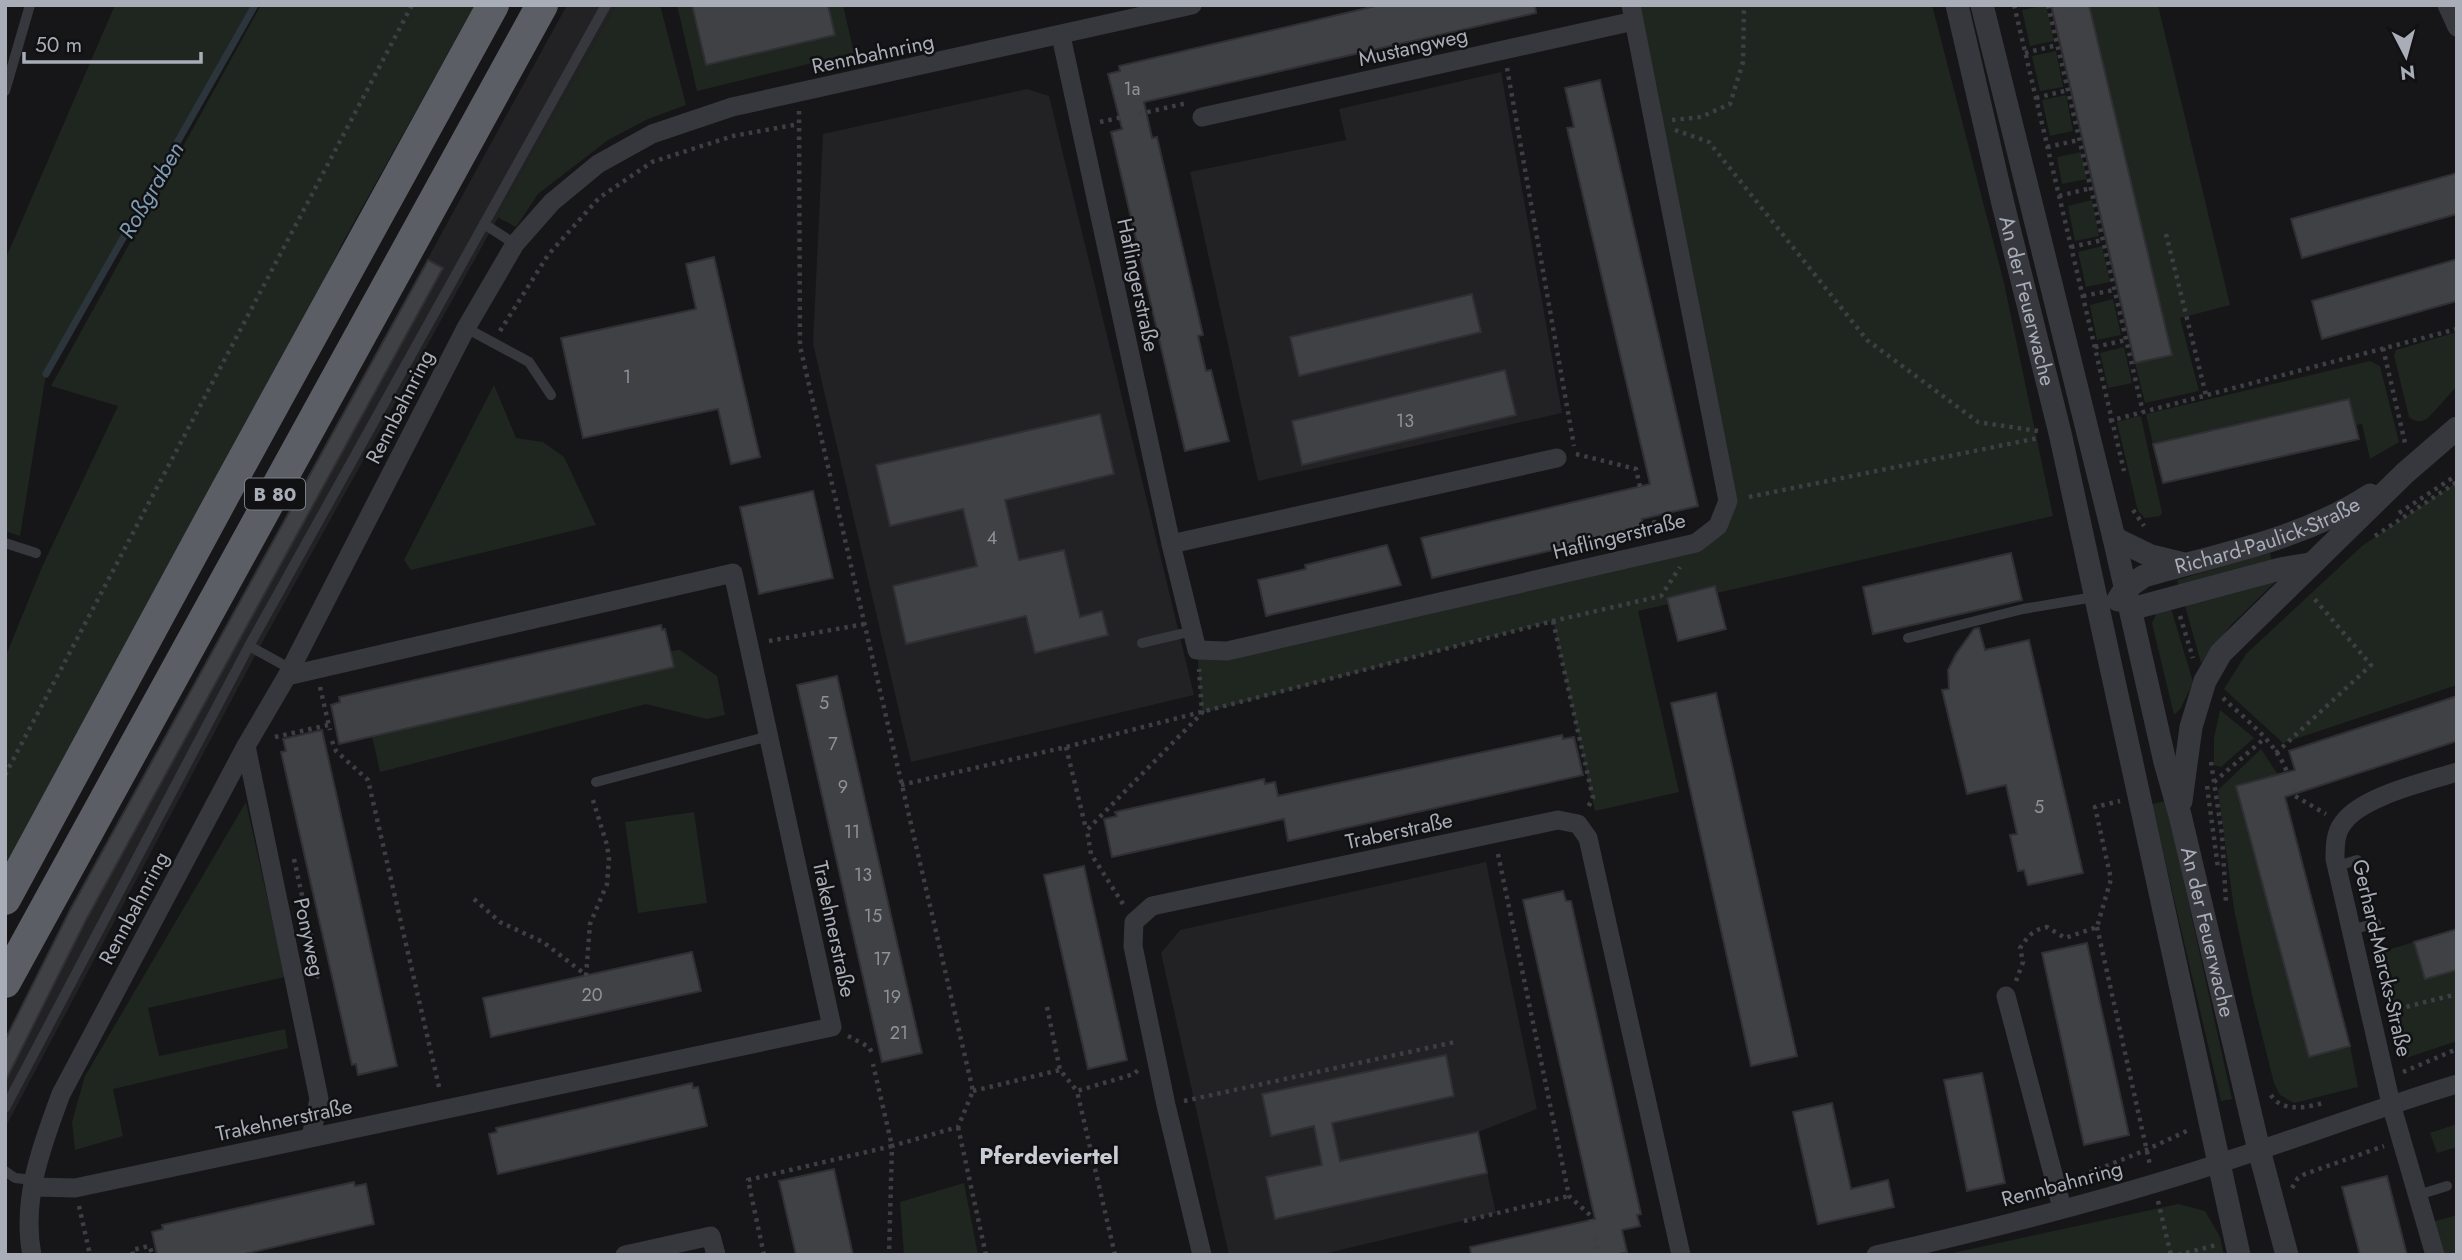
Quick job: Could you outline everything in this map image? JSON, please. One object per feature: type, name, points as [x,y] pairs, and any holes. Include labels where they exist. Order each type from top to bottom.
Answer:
[{"type":"highway","name":"B 80","points":[[5,899],[493,5]]},
{"type":"highway","name":"B 80","points":[[5,982],[542,5]]},
{"type":"street","name":"An der Feuerwache","points":[[1957,5],[2060,433],[2116,600],[2180,815],[2259,1150],[2287,1255]]},
{"type":"street","name":"An der Feuerwache","points":[[1982,5],[2114,538],[2116,600],[2108,620],[2105,641],[2239,1255]]},
{"type":"street","points":[[2447,5],[2457,27]]},
{"type":"street","name":"Rennbahnring","points":[[32,1255],[30,1243],[33,1183],[41,1147],[61,1094],[246,746],[289,672],[466,328],[515,244],[552,202],[598,164],[652,134],[732,107],[1061,36],[1127,13],[1189,6]]},
{"type":"street","points":[[1633,13],[1728,501]]},
{"type":"street","name":"Mustangweg","points":[[1202,117],[1504,50],[1633,13]]},
{"type":"street","name":"Haflingerstraße","points":[[1061,36],[1171,544],[1195,641],[1227,651],[1696,543],[1718,526],[1728,501]]},
{"type":"street","name":"Richard-Paulick-Straße","points":[[2180,815],[2191,727],[2205,681],[2221,653],[2405,473],[2457,428]]},
{"type":"street","points":[[1171,544],[1558,458]]},
{"type":"street","name":"Richard-Paulick-Straße","points":[[2116,600],[2144,576],[2277,538],[2313,524],[2358,503],[2405,473]]},
{"type":"street","points":[[2114,538],[2151,556],[2183,564]]},
{"type":"street","name":"Richard-Paulick-Straße","points":[[2116,600],[2310,564]]},
{"type":"street","name":"Trakehnerstraße","points":[[33,1183],[75,1188],[832,1027],[733,573],[289,672]]},
{"type":"street","name":"Ponyweg","points":[[246,746],[319,1099],[311,1137]]},
{"type":"street","points":[[2342,824],[2367,803],[2457,772]]},
{"type":"street","name":"Traberstraße","points":[[1134,922],[1152,906],[1558,820],[1578,824]]},
{"type":"street","points":[[1578,824],[1588,838],[1681,1255]]},
{"type":"street","name":"Gerhard-Marcks-Straße","points":[[2342,824],[2335,847],[2337,866],[2351,930],[2394,1076],[2391,1104],[2435,1255]]},
{"type":"street","points":[[1134,922],[1132,946],[1202,1255]]},
{"type":"street","points":[[2006,996],[2062,1208]]},
{"type":"street","name":"Rennbahnring","points":[[1876,1255],[1920,1250],[2218,1164],[2457,1084]]},
{"type":"street","points":[[625,1255],[711,1236],[716,1255]]},
{"type":"lane","points":[[5,91],[30,5]]},
{"type":"lane","points":[[5,1108],[249,646],[606,5]]},
{"type":"lane","points":[[484,224],[515,244]]},
{"type":"lane","points":[[466,328],[528,362],[551,395]]},
{"type":"lane","points":[[5,543],[36,553]]},
{"type":"lane","points":[[1908,638],[2024,609],[2116,600]]},
{"type":"lane","points":[[1142,643],[1195,641]]},
{"type":"lane","points":[[249,646],[289,672]]},
{"type":"lane","points":[[596,782],[769,736]]},
{"type":"lane","points":[[2337,866],[2357,860]]},
{"type":"lane","points":[[2351,930],[2376,923]]},
{"type":"lane","points":[[5,1171],[15,1178],[33,1183]]},
{"type":"lane","points":[[2417,1195],[2447,1186]]},
{"type":"path","points":[[5,775],[412,5]]},
{"type":"path","points":[[1654,122],[1701,117],[1730,104],[1743,62],[1744,5]]},
{"type":"path","points":[[2014,5],[2112,420]]},
{"type":"path","points":[[2048,5],[2143,412]]},
{"type":"path","points":[[2025,53],[2057,45]]},
{"type":"path","points":[[1504,50],[1576,455],[1636,469],[1641,491]]},
{"type":"path","points":[[2036,98],[2068,90]]},
{"type":"path","points":[[799,92],[800,346],[973,1091],[958,1127],[986,1255]]},
{"type":"path","points":[[1139,114],[1189,102],[1202,117]]},
{"type":"path","points":[[1110,120],[1123,117]]},
{"type":"path","points":[[1654,122],[1709,142],[1867,340],[1978,422],[2060,433]]},
{"type":"path","points":[[492,343],[548,255],[600,198],[652,162],[733,136],[799,124]]},
{"type":"path","points":[[2047,147],[2080,140]]},
{"type":"path","points":[[2059,196],[2091,188]]},
{"type":"path","points":[[2166,234],[2206,395]]},
{"type":"path","points":[[2071,247],[2103,240]]},
{"type":"path","points":[[2082,296],[2114,290]]},
{"type":"path","points":[[2085,427],[2456,328]]},
{"type":"path","points":[[2095,347],[2126,340]]},
{"type":"path","points":[[2382,348],[2406,446]]},
{"type":"path","points":[[1728,501],[2060,433]]},
{"type":"path","points":[[2457,475],[2367,538],[2457,482]]},
{"type":"path","points":[[1652,512],[1655,525]]},
{"type":"path","points":[[901,785],[1066,747],[1553,621],[1661,596],[1696,543]]},
{"type":"path","points":[[2276,752],[2371,665],[2310,593],[2308,595]]},
{"type":"path","points":[[1553,621],[1593,799],[1578,824]]},
{"type":"path","points":[[749,645],[865,624]]},
{"type":"path","points":[[1195,641],[1202,713]]},
{"type":"path","points":[[2216,709],[2218,694],[2224,689]]},
{"type":"path","points":[[2218,694],[2265,738],[2287,772]]},
{"type":"path","points":[[267,739],[329,728],[323,698]]},
{"type":"path","points":[[1087,830],[1202,713]]},
{"type":"path","points":[[2210,783],[2265,738]]},
{"type":"path","points":[[332,741],[336,751],[368,780],[444,1109]]},
{"type":"path","points":[[1066,747],[1091,854],[1134,922]]},
{"type":"path","points":[[2210,751],[2210,783],[2222,835],[2224,912]]},
{"type":"path","points":[[2204,761],[2206,772]]},
{"type":"path","points":[[474,900],[500,922],[543,942],[586,976],[590,924],[607,884],[609,859],[588,784],[596,782]]},
{"type":"path","points":[[2293,788],[2295,796],[2342,824]]},
{"type":"path","points":[[2138,797],[2095,807],[2111,879],[2097,927],[2171,1255]]},
{"type":"path","points":[[1494,834],[1569,1196],[1590,1214],[1592,1225]]},
{"type":"path","points":[[293,856],[319,973],[315,981]]},
{"type":"path","points":[[2006,996],[2023,962],[2020,948],[2027,937],[2037,929],[2047,927],[2065,938],[2097,927]]},
{"type":"path","points":[[2383,1013],[2457,994]]},
{"type":"path","points":[[1047,1007],[1060,1070],[1077,1091],[1115,1255]]},
{"type":"path","points":[[1194,1099],[1455,1042]]},
{"type":"path","points":[[2394,1076],[2457,1049]]},
{"type":"path","points":[[1077,1091],[1134,1074],[1154,1051]]},
{"type":"path","points":[[2394,1076],[2399,1060]]},
{"type":"path","points":[[873,1064],[892,1146],[889,1255]]},
{"type":"path","points":[[973,1091],[1060,1070]]},
{"type":"path","points":[[2247,1100],[2269,1088],[2273,1100],[2283,1106],[2300,1107],[2327,1102]]},
{"type":"path","points":[[2056,1185],[2146,1150],[2208,1121]]},
{"type":"path","points":[[764,1255],[748,1180],[892,1146],[958,1127]]},
{"type":"path","points":[[2291,1197],[2293,1184],[2305,1174],[2402,1140]]},
{"type":"path","points":[[75,1188],[90,1255]]},
{"type":"path","points":[[1464,1221],[1569,1196]]},
{"type":"path","points":[[1595,1237],[1599,1255]]},
{"type":"path","points":[[133,1255],[132,1250],[149,1247],[153,1255]]},
{"type":"shaded area","points":[[115,5],[256,5],[46,374],[20,536],[5,531],[5,260]]},
{"type":"shaded area","points":[[261,5],[475,5],[344,240],[146,641],[5,895],[5,658],[42,567],[118,406],[51,386]]},
{"type":"shaded area","points":[[567,5],[616,5],[258,650],[5,1128],[5,1040],[70,910]]},
{"type":"shaded area","points":[[616,5],[660,5],[686,105],[648,119],[608,140],[538,194],[516,227],[497,217]]},
{"type":"shaded area","points":[[677,5],[843,5],[854,53],[697,91]]},
{"type":"shaded area","points":[[1631,5],[1932,5],[2004,283],[2053,516],[1638,611],[1679,792],[1595,811],[1553,621],[1202,713],[1197,650],[1696,543],[1728,501]]},
{"type":"shaded area","points":[[2046,5],[2054,41],[2030,46],[2022,10]]},
{"type":"shaded area","points":[[2089,5],[2158,5],[2230,305],[2180,318],[2199,391],[2145,403],[2135,363],[2172,355]]},
{"type":"shaded area","points":[[2056,51],[2063,87],[2040,91],[2032,56]]},
{"type":"shaded area","points":[[1501,72],[1562,413],[1258,481],[1190,172],[1346,140],[1339,109]]},
{"type":"shaded area","points":[[1027,89],[1049,96],[1194,695],[911,762],[813,344],[823,134]]},
{"type":"shaded area","points":[[2066,95],[2073,131],[2050,136],[2042,100]]},
{"type":"shaded area","points":[[2081,152],[2087,179],[2062,184],[2057,157]]},
{"type":"shaded area","points":[[2092,200],[2099,236],[2075,241],[2068,206]]},
{"type":"shaded area","points":[[2102,246],[2110,282],[2086,287],[2078,252]]},
{"type":"shaded area","points":[[2113,299],[2121,335],[2097,340],[2090,305]]},
{"type":"shaded area","points":[[2457,332],[2457,386],[2428,418],[2414,420],[2409,417],[2394,355],[2396,350]]},
{"type":"shaded area","points":[[2124,347],[2132,383],[2108,388],[2100,353]]},
{"type":"shaded area","points":[[2370,361],[2380,366],[2399,442],[2370,459],[2362,424],[2355,425],[2349,399],[2153,444],[2146,414]]},
{"type":"shaded area","points":[[494,385],[516,438],[543,442],[564,457],[596,525],[411,570],[404,560]]},
{"type":"shaded area","points":[[2139,416],[2162,513],[2160,516],[2145,518],[2138,511],[2117,422]]},
{"type":"shaded area","points":[[2457,482],[2457,685],[2283,743],[2224,689],[2246,654],[2362,546]]},
{"type":"shaded area","points":[[2270,553],[2272,562],[2179,588],[2177,580]]},
{"type":"shaded area","points":[[2277,580],[2231,625],[2201,663],[2184,602]]},
{"type":"shaded area","points":[[2170,605],[2193,682],[2181,708],[2174,715],[2152,623],[2157,612]]},
{"type":"shaded area","points":[[680,650],[717,676],[725,715],[707,719],[646,704],[380,772],[372,736],[673,667],[670,651]]},
{"type":"shaded area","points":[[2220,710],[2254,738],[2221,767],[2214,765],[2214,738]]},
{"type":"shaded area","points":[[2261,749],[2278,775],[2236,786],[2309,1057],[2350,1046],[2358,1087],[2294,1103],[2280,1095],[2274,1083],[2252,995],[2234,909],[2218,790]]},
{"type":"shaded area","points":[[2166,801],[2232,1099],[2221,1101],[2152,804]]},
{"type":"shaded area","points":[[246,802],[285,977],[148,1008],[159,1056],[285,1029],[288,1048],[113,1089],[123,1136],[75,1150],[72,1122],[85,1076]]},
{"type":"shaded area","points":[[694,812],[707,903],[638,913],[625,822]]},
{"type":"shaded area","points":[[1486,862],[1537,1109],[1478,1132],[1496,1213],[1319,1255],[1229,1255],[1161,953],[1180,930]]},
{"type":"shaded area","points":[[2414,942],[2425,979],[2457,970],[2457,1041],[2406,1058],[2371,955]]},
{"type":"shaded area","points":[[2457,1124],[2457,1147],[2437,1153],[2430,1133]]},
{"type":"shaded area","points":[[964,1183],[978,1255],[904,1255],[900,1202]]},
{"type":"shaded area","points":[[2178,1204],[2205,1211],[2220,1237],[2224,1255],[1952,1255],[1953,1253]]},
{"type":"shaded area","points":[[2457,1215],[2457,1255],[2442,1255],[2432,1222]]},
{"type":"building","points":[[692,5],[828,5],[835,35],[706,65]]},
{"type":"building","points":[[1380,5],[1535,5],[1536,13],[1144,102],[1152,138],[1157,137],[1203,335],[1198,336],[1206,371],[1211,370],[1229,441],[1185,451],[1111,132],[1122,129],[1108,74],[1120,71],[1119,66]]},
{"type":"building","points":[[2051,5],[2089,5],[2172,355],[2135,363]]},
{"type":"building","points":[[1600,80],[1698,506],[1642,519],[1644,529],[1432,578],[1421,538],[1650,484],[1567,128],[1574,127],[1565,88]]},
{"type":"building","points":[[2457,173],[2457,214],[2302,258],[2291,219]]},
{"type":"building","points":[[714,257],[760,457],[731,464],[718,409],[583,438],[561,338],[696,309],[686,264]]},
{"type":"building","points":[[2457,259],[2457,301],[2322,339],[2312,301]]},
{"type":"building","points":[[428,260],[443,268],[86,920],[5,1082],[5,1040],[70,910]]},
{"type":"building","points":[[1472,294],[1481,332],[1299,376],[1290,337]]},
{"type":"building","points":[[1505,370],[1516,415],[1302,465],[1292,421]]},
{"type":"building","points":[[2349,399],[2359,439],[2163,483],[2153,444]]},
{"type":"building","points":[[1100,414],[1114,474],[1005,500],[1019,560],[1064,550],[1080,617],[1102,611],[1108,635],[1035,653],[1026,616],[906,644],[893,586],[977,566],[963,509],[890,526],[876,465]]},
{"type":"building","points":[[813,491],[833,578],[759,594],[740,507]]},
{"type":"building","points":[[1387,545],[1401,585],[1266,616],[1258,580],[1306,569],[1305,565]]},
{"type":"building","points":[[2011,553],[2022,600],[1873,634],[1863,587]]},
{"type":"building","points":[[1715,586],[1726,629],[1678,641],[1667,598]]},
{"type":"building","points":[[661,625],[662,630],[665,629],[674,667],[339,744],[331,705],[340,702],[339,697]]},
{"type":"building","points":[[1979,628],[1985,650],[2029,640],[2083,873],[2028,885],[2024,870],[2018,871],[2010,835],[2017,834],[2006,785],[1967,794],[1942,690],[1949,689],[1948,670],[1956,654],[1974,629]]},
{"type":"building","points":[[837,676],[922,1053],[882,1062],[797,685]]},
{"type":"building","points":[[1716,693],[1797,1056],[1751,1066],[1671,703]]},
{"type":"building","points":[[2457,696],[2457,741],[2285,797],[2350,1046],[2309,1057],[2236,786],[2295,770],[2289,751]]},
{"type":"building","points":[[322,730],[397,1066],[358,1075],[356,1064],[352,1065],[281,752],[286,751],[283,739]]},
{"type":"building","points":[[1562,735],[1563,739],[1574,737],[1583,775],[1288,841],[1284,819],[1112,857],[1104,819],[1117,816],[1115,812],[1264,779],[1265,784],[1275,782],[1278,796]]},
{"type":"building","points":[[1084,866],[1127,1060],[1088,1069],[1044,875]]},
{"type":"building","points":[[1563,891],[1566,901],[1571,901],[1641,1214],[1637,1215],[1640,1226],[1622,1230],[1627,1252],[1615,1255],[1471,1255],[1470,1247],[1595,1219],[1523,900]]},
{"type":"building","points":[[2457,929],[2457,970],[2425,979],[2414,942]]},
{"type":"building","points":[[2087,943],[2129,1135],[2084,1145],[2042,953]]},
{"type":"building","points":[[692,952],[701,991],[491,1037],[483,998]]},
{"type":"building","points":[[1446,1055],[1454,1096],[1332,1123],[1340,1161],[1478,1132],[1487,1173],[1275,1219],[1266,1177],[1322,1165],[1314,1126],[1271,1136],[1262,1094]]},
{"type":"building","points":[[1982,1073],[2005,1183],[1967,1191],[1944,1080]]},
{"type":"building","points":[[692,1083],[693,1088],[698,1087],[707,1126],[498,1174],[489,1134],[497,1132],[496,1128]]},
{"type":"building","points":[[1832,1103],[1851,1189],[1888,1180],[1894,1207],[1818,1224],[1793,1112]]},
{"type":"building","points":[[834,1169],[853,1255],[796,1255],[779,1181]]},
{"type":"building","points":[[2387,1176],[2407,1255],[2360,1255],[2342,1187]]},
{"type":"building","points":[[354,1182],[355,1186],[366,1184],[374,1224],[240,1255],[157,1255],[152,1232],[163,1229],[162,1225]]},
{"type":"waterway","name":"Roßgraben","points":[[46,374],[255,5]]},
{"type":"district","name":"Pferdeviertel","points":[[1049,1156]]}]
